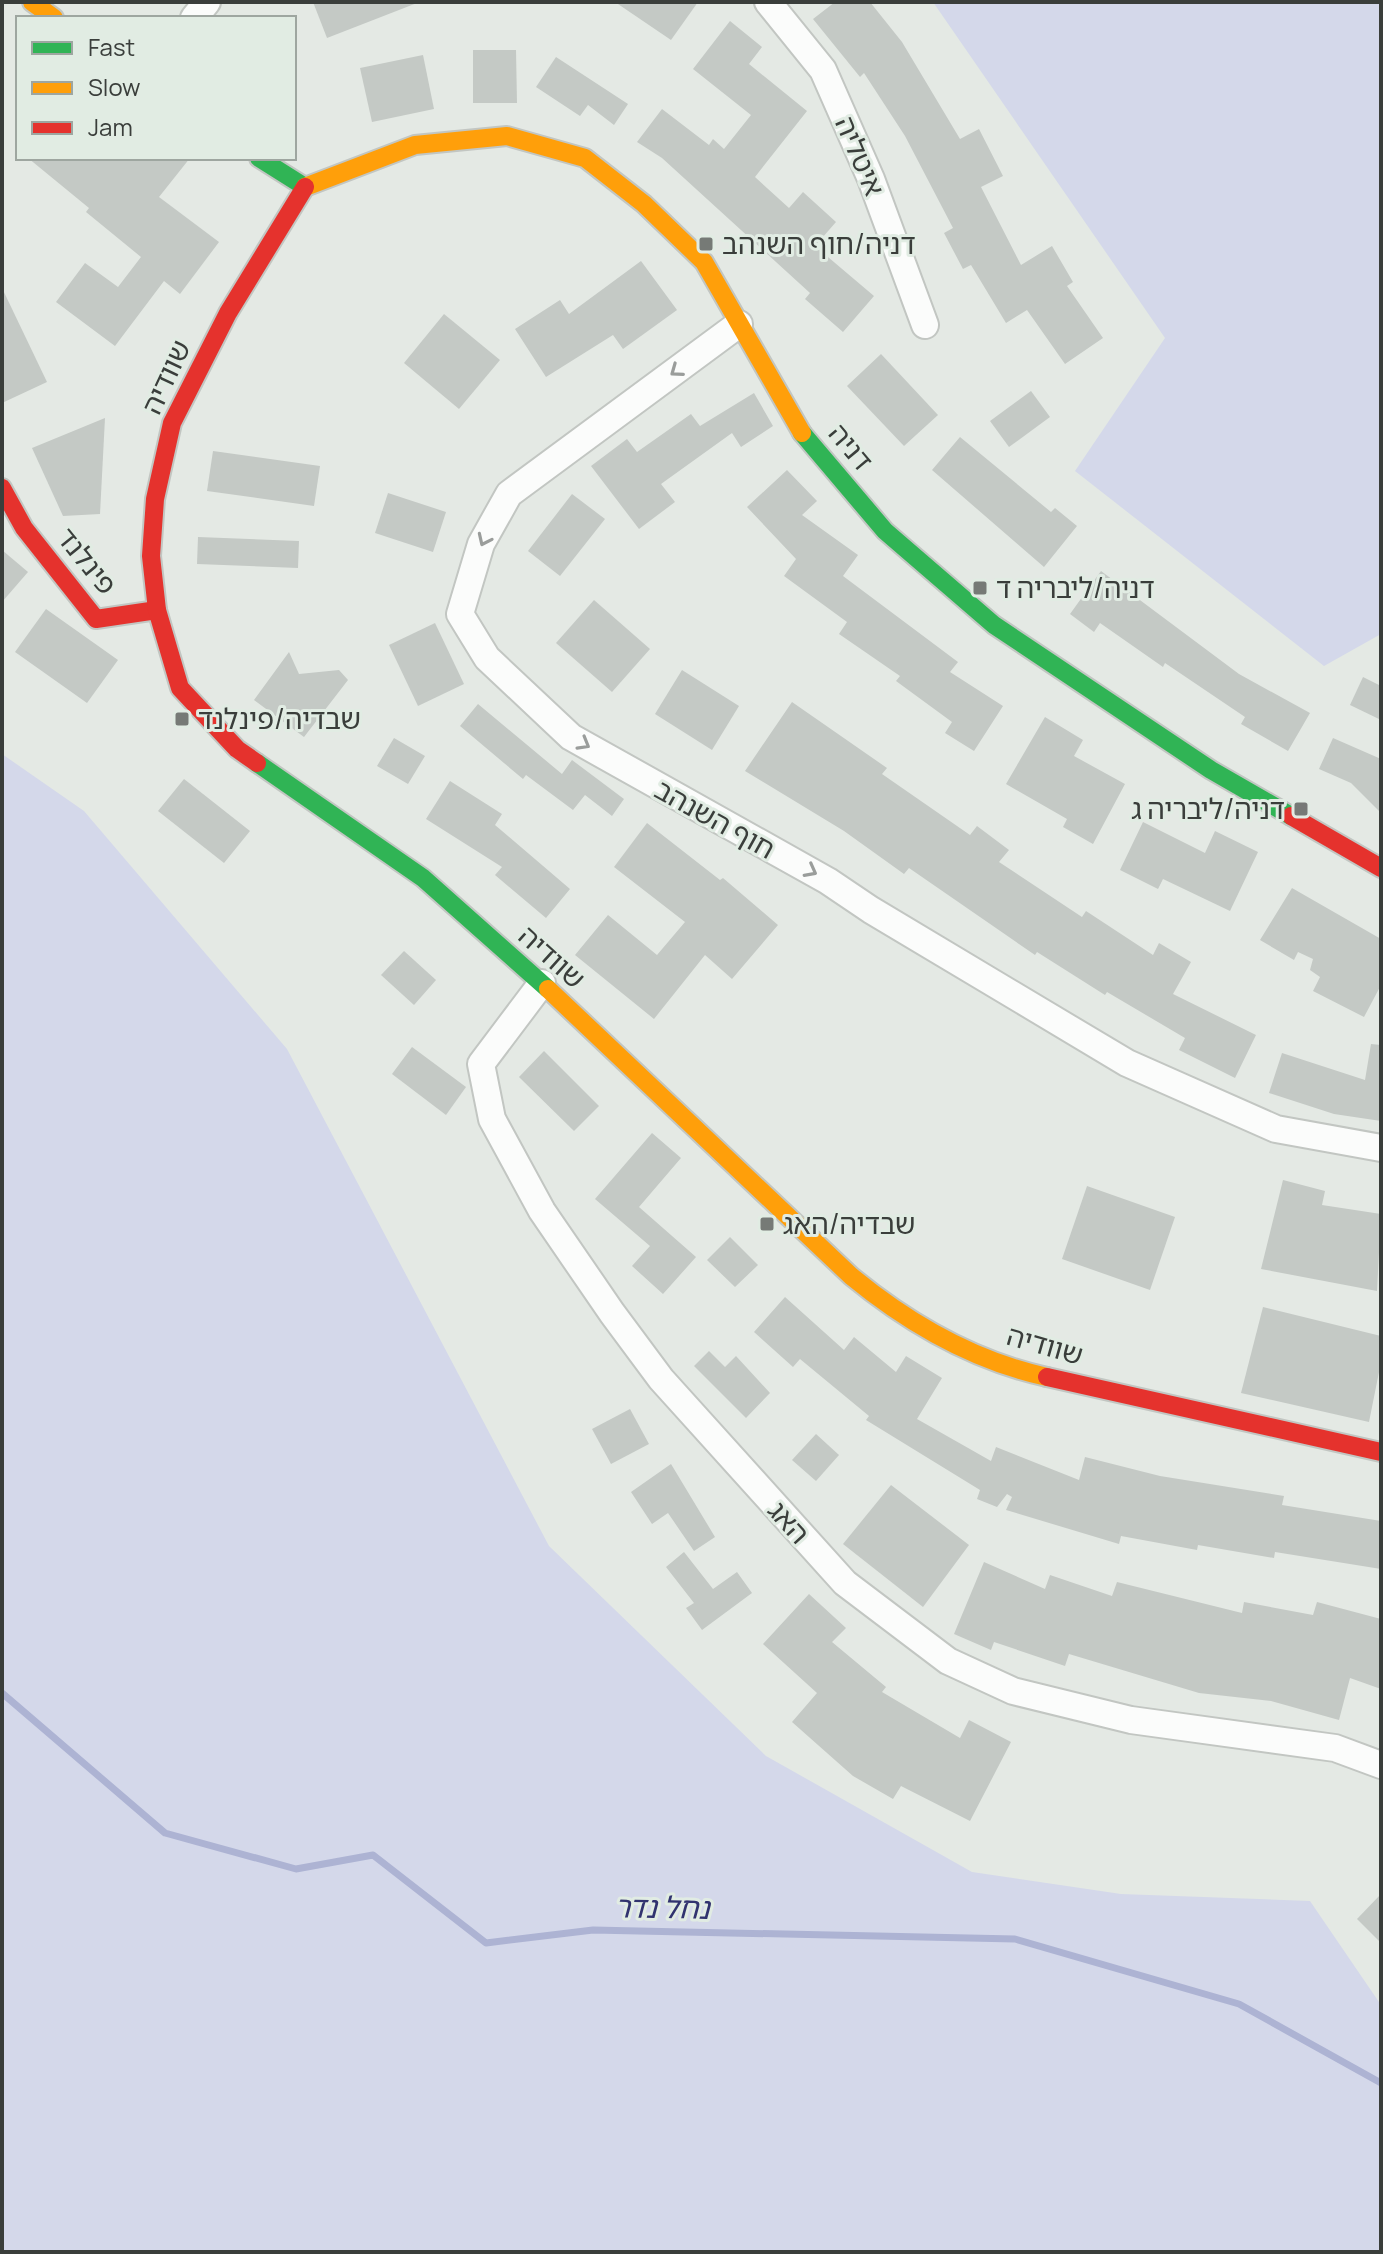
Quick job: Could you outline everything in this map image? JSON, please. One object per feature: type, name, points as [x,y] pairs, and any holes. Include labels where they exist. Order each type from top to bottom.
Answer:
[{"type":"street","points":[[32,2],[51,16]]},
{"type":"street","name":"איטליה","points":[[768,2],[823,70],[871,179],[925,325]]},
{"type":"street","name":"דניה","points":[[305,187],[415,145],[507,136],[585,158],[644,204],[704,262],[803,434],[885,531],[994,625],[1211,770],[1381,868]]},
{"type":"street","points":[[262,160],[305,187]]},
{"type":"street","name":"שוודיה","points":[[305,187],[228,313],[172,423],[155,499],[151,556],[157,610],[180,688],[237,749],[423,878],[542,983],[851,1276],[906,1318],[944,1339],[1021,1371],[1381,1452]]},
{"type":"street","name":"חוף השנהב","points":[[739,324],[509,494],[481,544],[460,614],[487,658],[571,737],[828,881],[871,910],[1127,1063],[1276,1129],[1381,1148]]},
{"type":"street","name":"פינלנד","points":[[2,488],[24,528],[96,619],[157,610]]},
{"type":"street","name":"האג","points":[[542,983],[481,1064],[492,1119],[542,1211],[661,1379],[845,1583],[948,1661],[1013,1691],[1131,1720],[1335,1748],[1381,1765]]},
{"type":"shaded area","points":[[933,2],[1381,2],[1381,634],[1324,666],[1075,471],[1165,338]]},
{"type":"shaded area","points":[[2,754],[84,811],[287,1049],[549,1546],[766,1756],[972,1872],[1121,1894],[1310,1901],[1381,2005],[1381,2252],[2,2252]]},
{"type":"building","points":[[313,2],[417,2],[417,3],[327,38]]},
{"type":"building","points":[[615,2],[698,2],[671,40]]},
{"type":"building","points":[[835,2],[870,2],[902,42],[960,139],[979,129],[1003,176],[981,187],[1021,265],[1052,246],[1073,282],[1067,286],[1103,338],[1065,364],[1027,310],[1006,323],[971,265],[963,269],[944,233],[953,228],[905,136],[864,73],[860,77],[813,19]]},
{"type":"building","points":[[730,21],[762,47],[749,64],[807,111],[755,177],[789,208],[803,192],[836,222],[815,246],[874,296],[843,332],[805,299],[810,293],[662,158],[637,142],[662,109],[709,145],[713,139],[724,149],[751,115],[693,69]]},
{"type":"building","points":[[473,50],[516,50],[517,103],[473,103]]},
{"type":"building","points":[[423,55],[434,109],[372,122],[360,68]]},
{"type":"building","points":[[556,57],[628,104],[614,125],[588,105],[580,116],[536,87]]},
{"type":"building","points":[[30,160],[188,160],[159,197],[219,242],[180,294],[164,281],[115,346],[56,302],[85,263],[118,287],[141,257],[86,212],[89,208]]},
{"type":"building","points":[[641,261],[677,310],[623,349],[613,335],[546,377],[515,329],[560,300],[569,314]]},
{"type":"building","points":[[2,288],[47,382],[2,403]]},
{"type":"building","points":[[444,314],[500,360],[459,409],[404,363]]},
{"type":"building","points":[[881,354],[938,415],[904,446],[847,386]]},
{"type":"building","points":[[1031,391],[1050,417],[1009,447],[990,421]]},
{"type":"building","points":[[754,393],[773,426],[741,447],[732,433],[661,484],[675,502],[639,529],[591,466],[627,439],[637,452],[691,414],[700,426]]},
{"type":"building","points":[[105,418],[100,514],[63,516],[32,448]]},
{"type":"building","points":[[960,437],[1051,512],[1055,508],[1077,526],[1044,567],[932,470]]},
{"type":"building","points":[[213,451],[320,466],[314,506],[207,491]]},
{"type":"building","points":[[787,470],[817,501],[802,515],[858,555],[843,576],[958,662],[950,672],[1003,706],[974,751],[945,733],[952,722],[896,681],[900,676],[839,634],[847,622],[784,576],[796,559],[747,507]]},
{"type":"building","points":[[388,493],[446,512],[433,552],[375,533]]},
{"type":"building","points":[[572,494],[605,519],[560,576],[528,551]]},
{"type":"building","points":[[198,537],[299,541],[298,568],[197,564]]},
{"type":"building","points":[[2,550],[28,572],[2,602]]},
{"type":"building","points":[[1101,571],[1239,674],[1310,713],[1288,751],[1241,724],[1245,717],[1165,663],[1163,667],[1100,623],[1094,632],[1070,614]]},
{"type":"building","points":[[594,600],[650,649],[612,692],[556,643]]},
{"type":"building","points":[[46,609],[118,660],[87,703],[15,652]]},
{"type":"building","points":[[435,623],[464,684],[418,706],[389,645]]},
{"type":"building","points":[[289,652],[299,674],[339,670],[348,680],[304,737],[254,700]]},
{"type":"building","points":[[682,670],[739,706],[712,750],[655,714]]},
{"type":"building","points":[[1363,677],[1381,686],[1381,720],[1350,705]]},
{"type":"building","points":[[792,702],[887,768],[882,774],[970,835],[977,826],[1009,850],[999,862],[1082,917],[1086,911],[1153,955],[1159,943],[1191,962],[1173,994],[1256,1035],[1235,1078],[1179,1050],[1185,1038],[1107,992],[1105,995],[1037,952],[1035,955],[909,868],[904,874],[844,831],[745,771]]},
{"type":"building","points":[[478,704],[562,774],[572,760],[624,799],[612,816],[585,795],[573,810],[526,775],[523,779],[460,726]]},
{"type":"building","points":[[1045,717],[1083,740],[1074,756],[1125,784],[1093,844],[1063,827],[1067,819],[1006,784]]},
{"type":"building","points":[[394,738],[425,756],[408,784],[377,766]]},
{"type":"building","points":[[1333,738],[1381,759],[1381,813],[1351,783],[1319,769]]},
{"type":"building","points":[[184,779],[250,831],[224,863],[158,811]]},
{"type":"building","points":[[450,781],[502,814],[495,825],[570,889],[546,918],[495,875],[502,867],[426,819]]},
{"type":"building","points":[[1143,822],[1205,853],[1215,831],[1258,852],[1230,911],[1163,879],[1158,889],[1120,870]]},
{"type":"building","points":[[647,823],[720,880],[723,878],[778,925],[732,979],[705,955],[654,1019],[575,955],[608,915],[657,955],[685,922],[614,867]]},
{"type":"building","points":[[1292,888],[1381,939],[1381,985],[1364,1017],[1313,991],[1320,977],[1310,970],[1313,959],[1298,952],[1294,960],[1260,940]]},
{"type":"building","points":[[404,951],[436,980],[414,1005],[381,975]]},
{"type":"building","points":[[1371,1044],[1381,1045],[1381,1121],[1334,1114],[1269,1093],[1282,1053],[1365,1080]]},
{"type":"building","points":[[412,1047],[466,1087],[446,1115],[392,1074]]},
{"type":"building","points":[[544,1051],[599,1106],[574,1131],[519,1077]]},
{"type":"building","points":[[652,1133],[681,1158],[639,1207],[696,1257],[663,1294],[632,1266],[650,1246],[595,1199]]},
{"type":"building","points":[[1283,1180],[1325,1191],[1322,1205],[1381,1214],[1377,1291],[1261,1269]]},
{"type":"building","points":[[1087,1186],[1175,1217],[1150,1290],[1062,1259]]},
{"type":"building","points":[[730,1237],[758,1265],[735,1287],[707,1260]]},
{"type":"building","points":[[785,1297],[844,1350],[854,1337],[896,1372],[906,1356],[942,1378],[917,1419],[991,1461],[996,1447],[1079,1480],[1085,1457],[1160,1476],[1284,1496],[1282,1505],[1381,1521],[1381,1569],[1275,1552],[1274,1558],[1198,1545],[1197,1550],[1121,1536],[1119,1544],[1006,1510],[1012,1497],[1007,1494],[997,1507],[977,1499],[980,1490],[866,1420],[869,1416],[800,1359],[793,1367],[754,1332]]},
{"type":"building","points":[[1263,1307],[1381,1336],[1381,1362],[1369,1422],[1241,1393]]},
{"type":"building","points":[[709,1351],[725,1367],[736,1356],[770,1393],[746,1418],[694,1366]]},
{"type":"building","points":[[630,1409],[649,1444],[611,1464],[592,1429]]},
{"type":"building","points":[[816,1434],[839,1455],[816,1481],[792,1460]]},
{"type":"building","points":[[671,1464],[715,1537],[694,1551],[668,1513],[652,1524],[631,1492]]},
{"type":"building","points":[[891,1485],[969,1545],[923,1607],[843,1544]]},
{"type":"building","points":[[684,1552],[713,1589],[737,1572],[752,1593],[702,1630],[686,1608],[694,1603],[666,1567]]},
{"type":"building","points":[[984,1562],[1045,1589],[1050,1575],[1112,1596],[1117,1582],[1242,1613],[1244,1602],[1313,1615],[1317,1602],[1381,1619],[1381,1689],[1350,1678],[1339,1720],[1271,1701],[1199,1693],[1069,1654],[1065,1666],[994,1642],[991,1650],[954,1634]]},
{"type":"building","points":[[809,1594],[846,1628],[832,1642],[886,1687],[882,1692],[960,1738],[969,1720],[1011,1742],[970,1821],[901,1786],[893,1799],[853,1776],[792,1722],[817,1693],[763,1644]]},
{"type":"building","points":[[1381,1894],[1381,1943],[1357,1919]]},
{"type":"waterway","name":"נחל נדר","points":[[2,1693],[165,1833],[296,1869],[373,1855],[486,1943],[593,1930],[1015,1939],[1239,2004],[1381,2083]]},
{"type":"traffic: fast","points":[[262,160],[305,187]]},
{"type":"traffic: fast","points":[[802,433],[885,531],[994,625],[1211,770],[1291,816]]},
{"type":"traffic: fast","points":[[257,763],[423,878],[548,989]]},
{"type":"traffic: slow","points":[[32,2],[51,16]]},
{"type":"traffic: slow","points":[[305,187],[415,145],[507,136],[585,158],[644,204],[704,262],[802,433]]},
{"type":"traffic: slow","points":[[548,989],[851,1276],[895,1309],[943,1338],[994,1361],[1047,1377]]},
{"type":"traffic: jam","points":[[257,763],[237,749],[180,688],[157,610],[151,556],[155,499],[172,423],[228,313],[305,187]]},
{"type":"traffic: jam","points":[[2,488],[24,528],[96,619],[157,610]]},
{"type":"traffic: jam","points":[[1291,816],[1381,868]]},
{"type":"traffic: jam","points":[[1047,1377],[1381,1452]]},
{"type":"place","name":"דניה/חוף השנהב","points":[[706,244]]},
{"type":"place","name":"דניה/ליבריה ד","points":[[980,588]]},
{"type":"place","name":"שבדיה/פינלנד","points":[[182,719]]},
{"type":"place","name":"דניה/ליבריה ג","points":[[1301,809]]},
{"type":"place","name":"שבדיה/האג","points":[[767,1224]]}]
